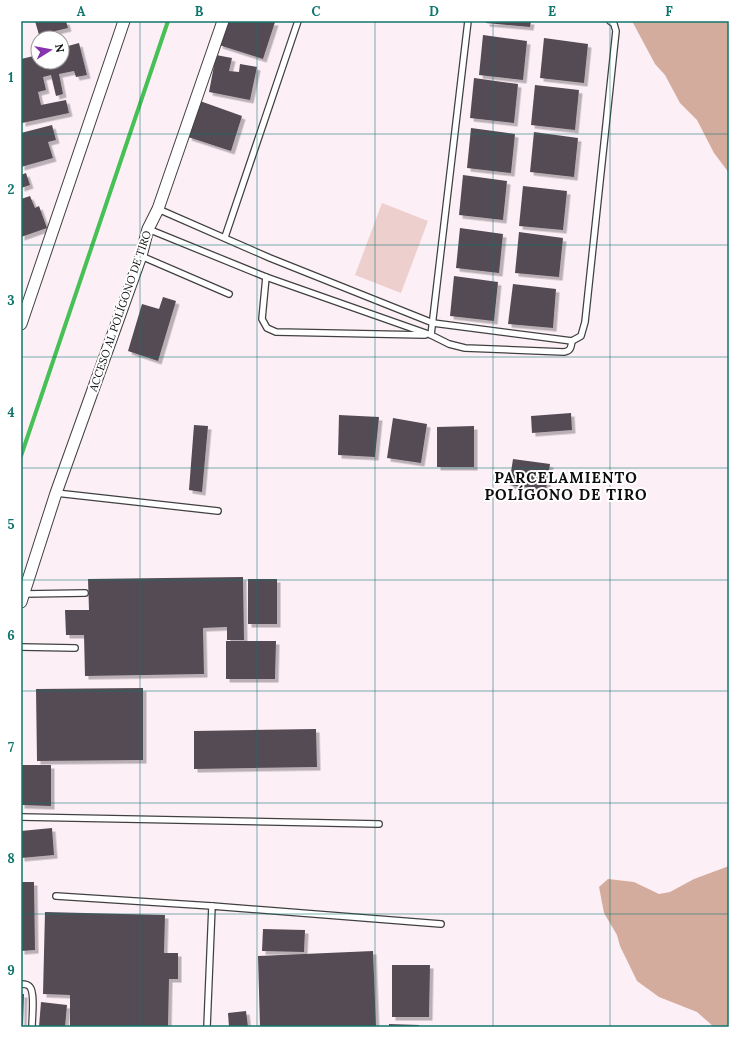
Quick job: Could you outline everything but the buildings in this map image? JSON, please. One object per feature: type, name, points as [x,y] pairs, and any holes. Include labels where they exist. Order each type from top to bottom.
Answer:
[{"type":"street","points":[[21,324],[124,21]]},
{"type":"street","name":"ACCESO AL POLÍGONO DE TIRO","points":[[22,598],[56,493],[141,256],[148,229],[158,209],[223,21]]},
{"type":"lane","points":[[225,237],[298,21]]},
{"type":"lane","points":[[431,335],[468,21]]},
{"type":"lane","points":[[158,209],[225,237],[270,258],[433,323],[572,341],[581,336],[585,322],[616,31],[614,24],[610,21]]},
{"type":"lane","points":[[148,229],[266,277],[431,335],[449,344],[465,348],[567,352],[571,348],[572,341]]},
{"type":"lane","points":[[141,256],[229,294]]},
{"type":"lane","points":[[266,277],[262,319],[266,328],[276,332],[431,335]]},
{"type":"lane","points":[[56,493],[218,511]]},
{"type":"lane","points":[[22,598],[84,593]]},
{"type":"lane","points":[[21,647],[74,648]]},
{"type":"lane","points":[[21,817],[379,824]]},
{"type":"lane","points":[[56,896],[212,906],[441,924]]},
{"type":"lane","points":[[207,1027],[212,906]]},
{"type":"lane","points":[[21,984],[27,984],[33,993],[32,1027]]},
{"type":"shaded area","points":[[632,21],[729,21],[729,173],[714,153],[697,120],[680,103],[665,75],[655,64]]},
{"type":"shaded area","points":[[382,203],[428,221],[401,293],[355,275]]},
{"type":"shaded area","points":[[729,866],[729,1027],[714,1027],[697,1012],[659,997],[637,981],[620,946],[617,935],[604,913],[599,887],[608,879],[634,882],[659,894],[670,892],[694,879]]},
{"type":"waterway","points":[[21,456],[168,21]]},
{"type":"district","name":"PARCELAMIENTO POLÍGONO DE TIRO","points":[[566,486]]}]
